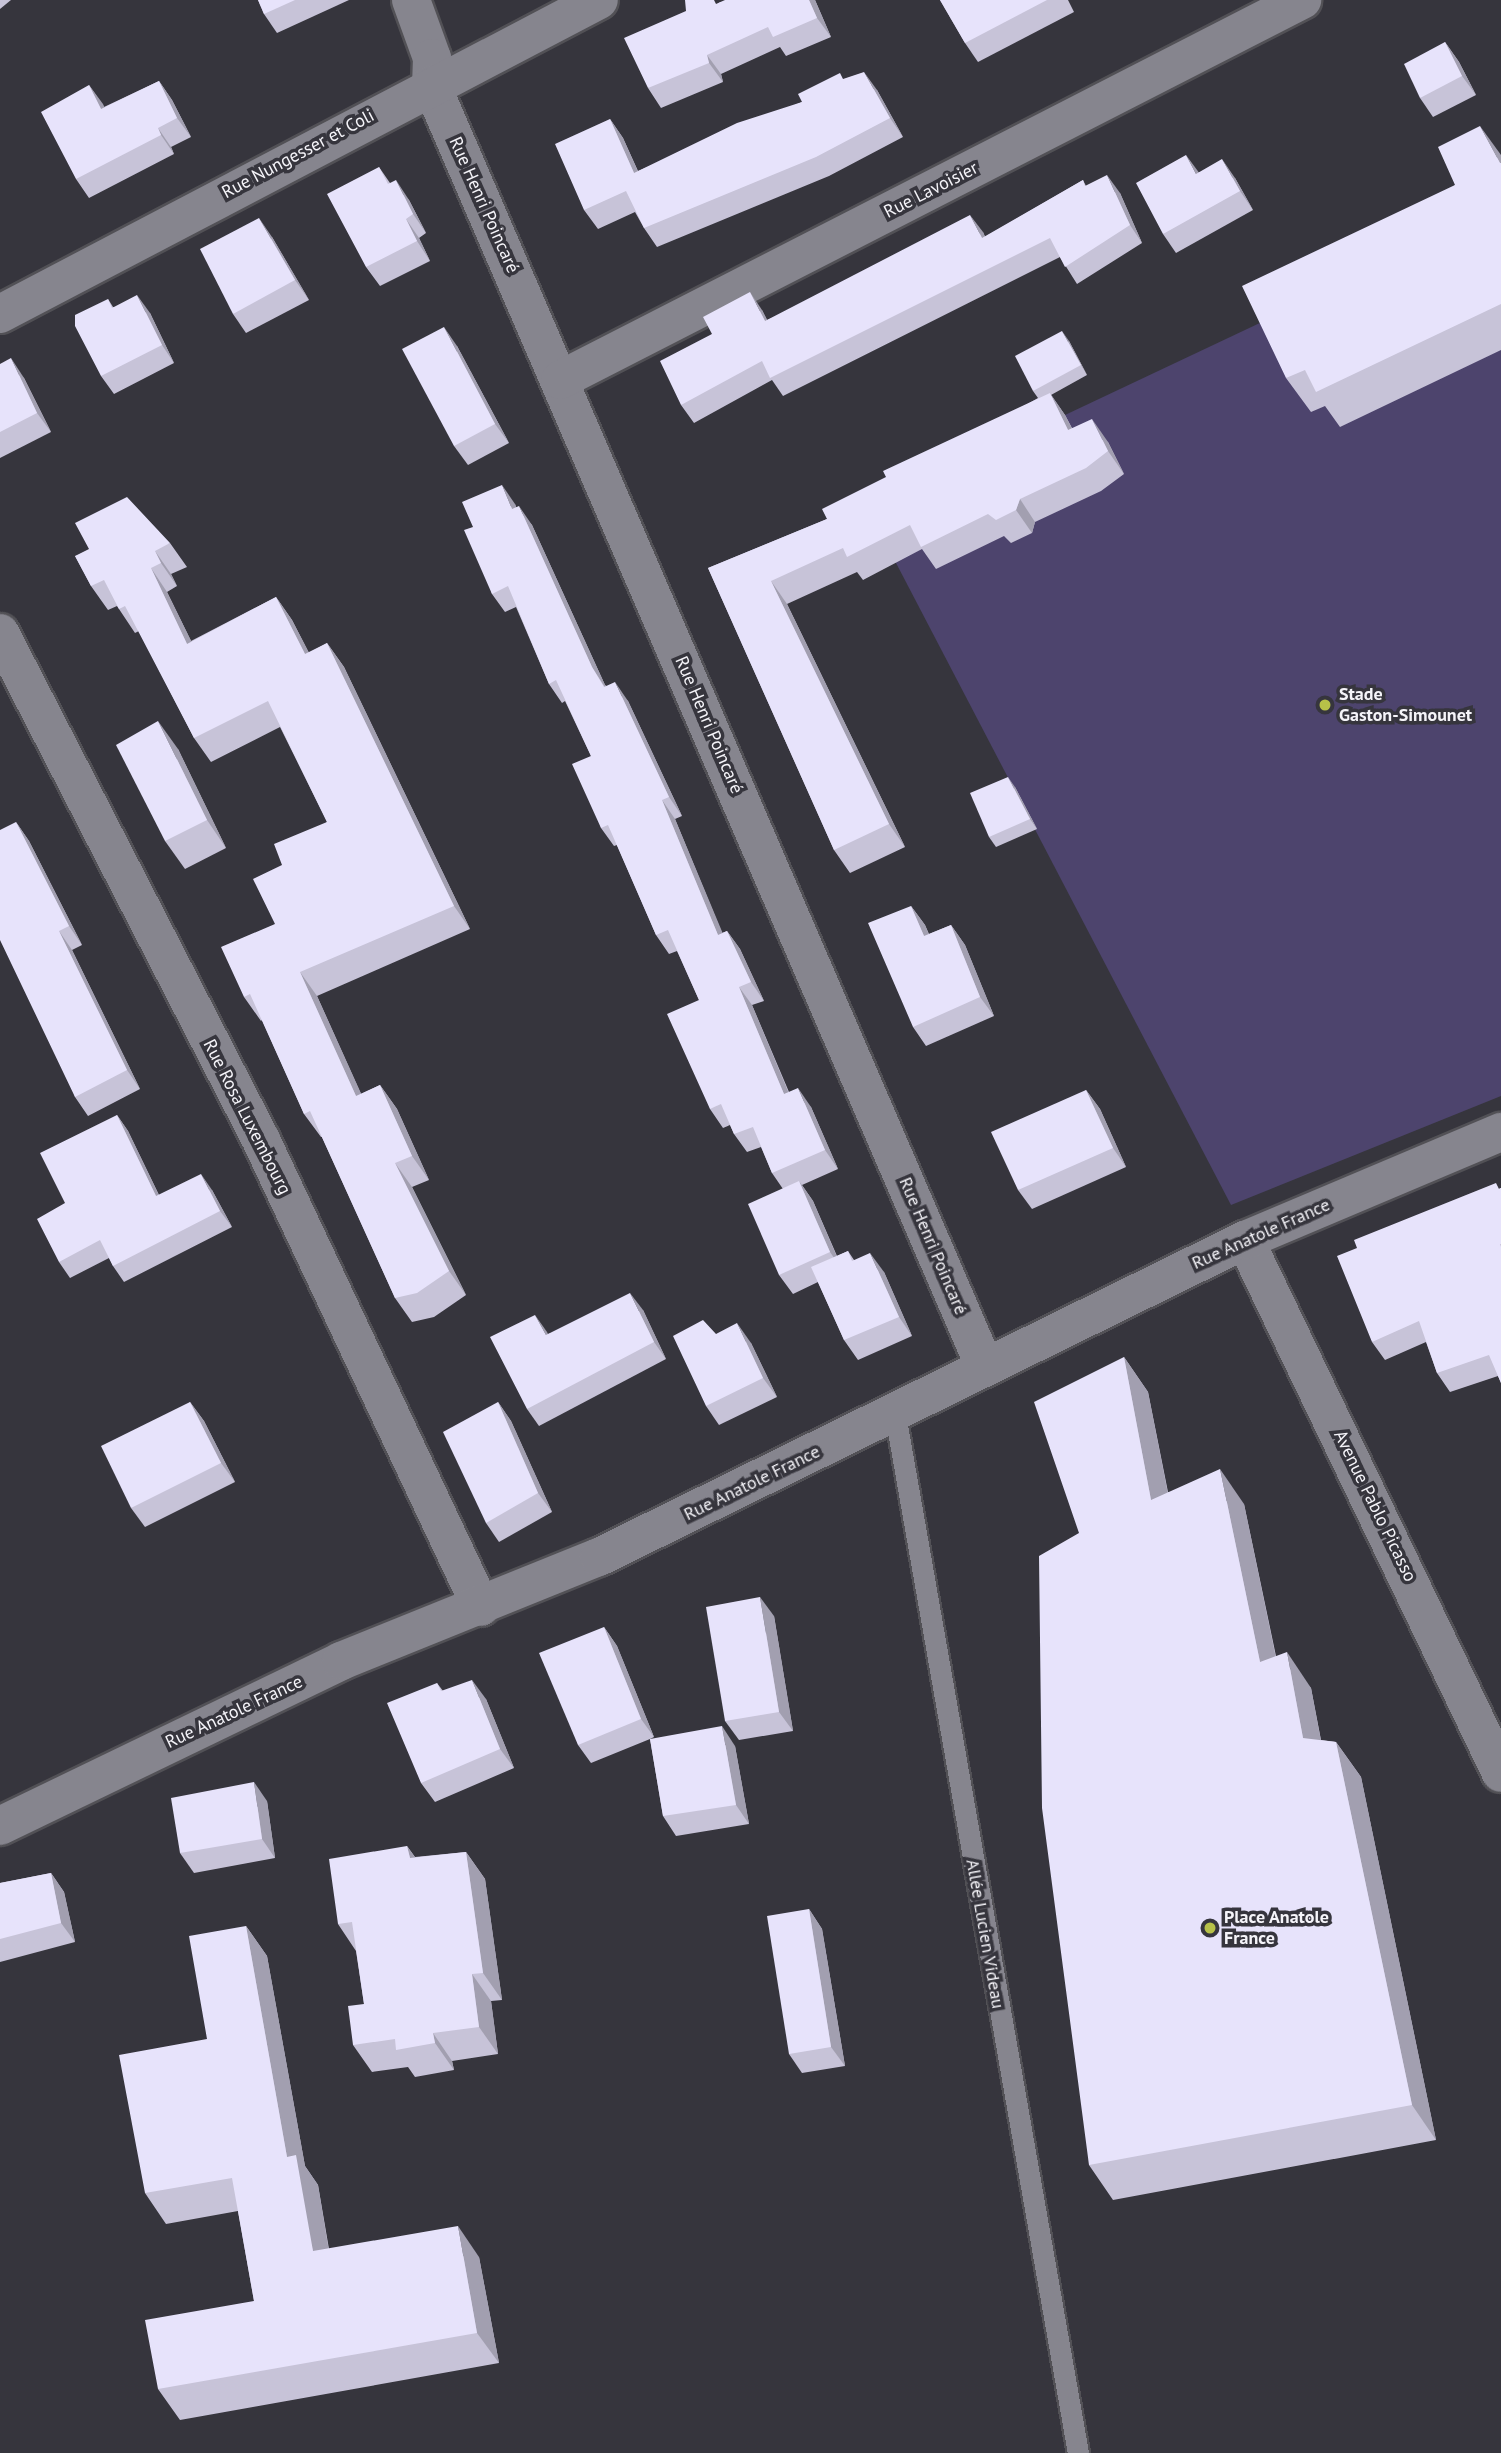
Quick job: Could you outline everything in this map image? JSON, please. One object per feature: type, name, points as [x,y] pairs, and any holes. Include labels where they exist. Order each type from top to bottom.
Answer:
[{"type":"street","points":[[411,0],[432,58],[431,84]]},
{"type":"street","name":"Rue Nungesser et Coli","points":[[0,314],[431,84],[599,0]]},
{"type":"street","name":"Rue Lavoisier","points":[[560,380],[1302,0]]},
{"type":"street","name":"Rue Henri Poincaré","points":[[431,84],[985,1367]]},
{"type":"street","name":"Rue Rosa Luxembourg","points":[[0,634],[261,1140],[481,1607]]},
{"type":"street","name":"Rue Anatole France","points":[[0,1826],[341,1661],[481,1607],[895,1414],[1245,1240],[1501,1132]]},
{"type":"street","name":"Avenue Pablo Picasso","points":[[1245,1240],[1501,1773]]},
{"type":"lane","name":"Allée Lucien Videau","points":[[895,1414],[1078,2453]]},
{"type":"shaded area","points":[[1501,209],[1501,1096],[1231,1205],[871,515],[1065,415]]},
{"type":"building","points":[[258,0],[295,0],[264,14]]},
{"type":"building","points":[[685,0],[714,0],[716,4],[725,0],[809,0],[817,18],[773,37],[768,27],[707,55],[709,63],[648,88],[624,38],[686,11]]},
{"type":"building","points":[[940,0],[1047,0],[965,43]]},
{"type":"building","points":[[1445,42],[1462,76],[1420,98],[1404,64]]},
{"type":"building","points":[[864,72],[890,118],[816,157],[644,228],[626,191],[584,210],[555,144],[610,119],[634,173],[737,123],[802,102],[798,94],[840,73],[843,79]]},
{"type":"building","points":[[159,81],[177,118],[158,128],[161,135],[76,179],[41,112],[89,85],[101,109]]},
{"type":"building","points":[[1480,126],[1501,163],[1501,304],[1316,392],[1305,370],[1286,378],[1242,286],[1455,185],[1438,147]]},
{"type":"building","points":[[1186,155],[1196,174],[1222,159],[1240,191],[1163,234],[1136,183]]},
{"type":"building","points":[[379,167],[388,184],[396,180],[413,214],[406,219],[417,241],[366,267],[327,194]]},
{"type":"building","points":[[1107,175],[1130,225],[1065,267],[1050,238],[770,378],[762,361],[681,405],[660,361],[712,334],[703,317],[750,292],[765,321],[970,215],[982,238],[1083,180],[1085,186]]},
{"type":"building","points":[[259,218],[295,280],[233,314],[200,249]]},
{"type":"building","points":[[137,295],[162,345],[101,376],[75,326],[75,315],[108,299],[112,308]]},
{"type":"building","points":[[444,327],[495,424],[454,446],[402,349]]},
{"type":"building","points":[[1062,331],[1081,365],[1033,391],[1015,356]]},
{"type":"building","points":[[11,358],[37,413],[0,432],[0,364]]},
{"type":"building","points":[[1050,393],[1068,430],[1092,419],[1108,451],[1086,468],[1020,499],[1016,510],[996,520],[988,514],[921,547],[910,525],[847,557],[843,548],[771,581],[889,824],[834,850],[708,568],[827,519],[822,509],[886,477],[883,471]]},
{"type":"building","points":[[502,485],[512,509],[519,506],[592,667],[604,687],[615,682],[669,797],[662,800],[718,935],[727,931],[751,982],[739,987],[784,1094],[798,1088],[825,1150],[772,1173],[753,1127],[734,1134],[721,1104],[710,1109],[667,1014],[699,1000],[668,930],[656,935],[608,825],[601,828],[572,764],[591,756],[556,680],[549,684],[508,586],[492,594],[464,530],[473,527],[462,502]]},
{"type":"building","points":[[127,497],[170,543],[155,551],[161,563],[151,568],[187,644],[276,597],[305,654],[327,643],[454,906],[300,972],[356,1096],[380,1085],[412,1156],[395,1163],[449,1271],[417,1293],[395,1298],[310,1111],[304,1114],[250,994],[244,997],[221,947],[275,924],[253,879],[282,865],[274,844],[327,822],[268,701],[194,738],[125,606],[119,609],[104,580],[91,586],[75,556],[89,549],[75,523]]},
{"type":"building","points":[[158,721],[207,820],[165,841],[116,745]]},
{"type":"building","points":[[1008,777],[1030,819],[989,837],[970,793]]},
{"type":"building","points":[[16,822],[69,926],[59,931],[127,1070],[75,1097],[0,940],[0,830]]},
{"type":"building","points":[[911,906],[924,936],[951,925],[980,997],[913,1027],[868,923]]},
{"type":"building","points":[[1086,1090],[1113,1148],[1018,1190],[991,1132]]},
{"type":"building","points":[[117,1115],[156,1196],[201,1174],[220,1211],[113,1266],[100,1240],[59,1262],[37,1219],[65,1203],[40,1153]]},
{"type":"building","points":[[799,1181],[830,1252],[779,1275],[748,1204]]},
{"type":"building","points":[[1496,1183],[1499,1189],[1501,1188],[1501,1383],[1489,1355],[1437,1373],[1419,1321],[1372,1342],[1337,1256],[1357,1248],[1354,1240]]},
{"type":"building","points":[[848,1251],[852,1261],[870,1253],[899,1317],[844,1340],[811,1267]]},
{"type":"building","points":[[630,1293],[654,1342],[527,1409],[490,1337],[535,1315],[546,1335]]},
{"type":"building","points":[[703,1320],[716,1334],[737,1323],[763,1378],[706,1406],[673,1336]]},
{"type":"building","points":[[1124,1357],[1151,1500],[1220,1469],[1260,1662],[1287,1652],[1303,1738],[1336,1742],[1412,2105],[1089,2165],[1042,1808],[1039,1556],[1079,1533],[1034,1402]]},
{"type":"building","points":[[190,1402],[221,1463],[131,1508],[101,1446]]},
{"type":"building","points":[[498,1402],[538,1493],[486,1523],[443,1432]]},
{"type":"building","points":[[760,1597],[779,1712],[725,1721],[706,1607]]},
{"type":"building","points":[[604,1627],[641,1719],[578,1745],[539,1653]]},
{"type":"building","points":[[472,1680],[500,1749],[421,1783],[387,1703],[437,1683],[441,1691]]},
{"type":"building","points":[[722,1726],[736,1805],[663,1816],[650,1739]]},
{"type":"building","points":[[254,1782],[262,1839],[180,1853],[171,1798]]},
{"type":"building","points":[[407,1846],[410,1858],[466,1852],[483,1973],[472,1974],[479,2027],[433,2033],[435,2043],[396,2050],[395,2039],[353,2045],[348,2006],[364,2004],[352,1922],[338,1924],[329,1859]]},
{"type":"building","points":[[51,1873],[61,1923],[0,1939],[0,1883]]},
{"type":"building","points":[[809,1909],[831,2047],[789,2054],[767,1916]]},
{"type":"building","points":[[246,1926],[287,2157],[296,2155],[313,2251],[458,2226],[477,2333],[158,2389],[145,2320],[254,2301],[232,2178],[145,2193],[119,2055],[207,2039],[189,1936]]},
{"type":"place","name":"Stade Gaston-Simounet","points":[[1325,705]]},
{"type":"place","name":"Place Anatole France","points":[[1210,1928]]}]
